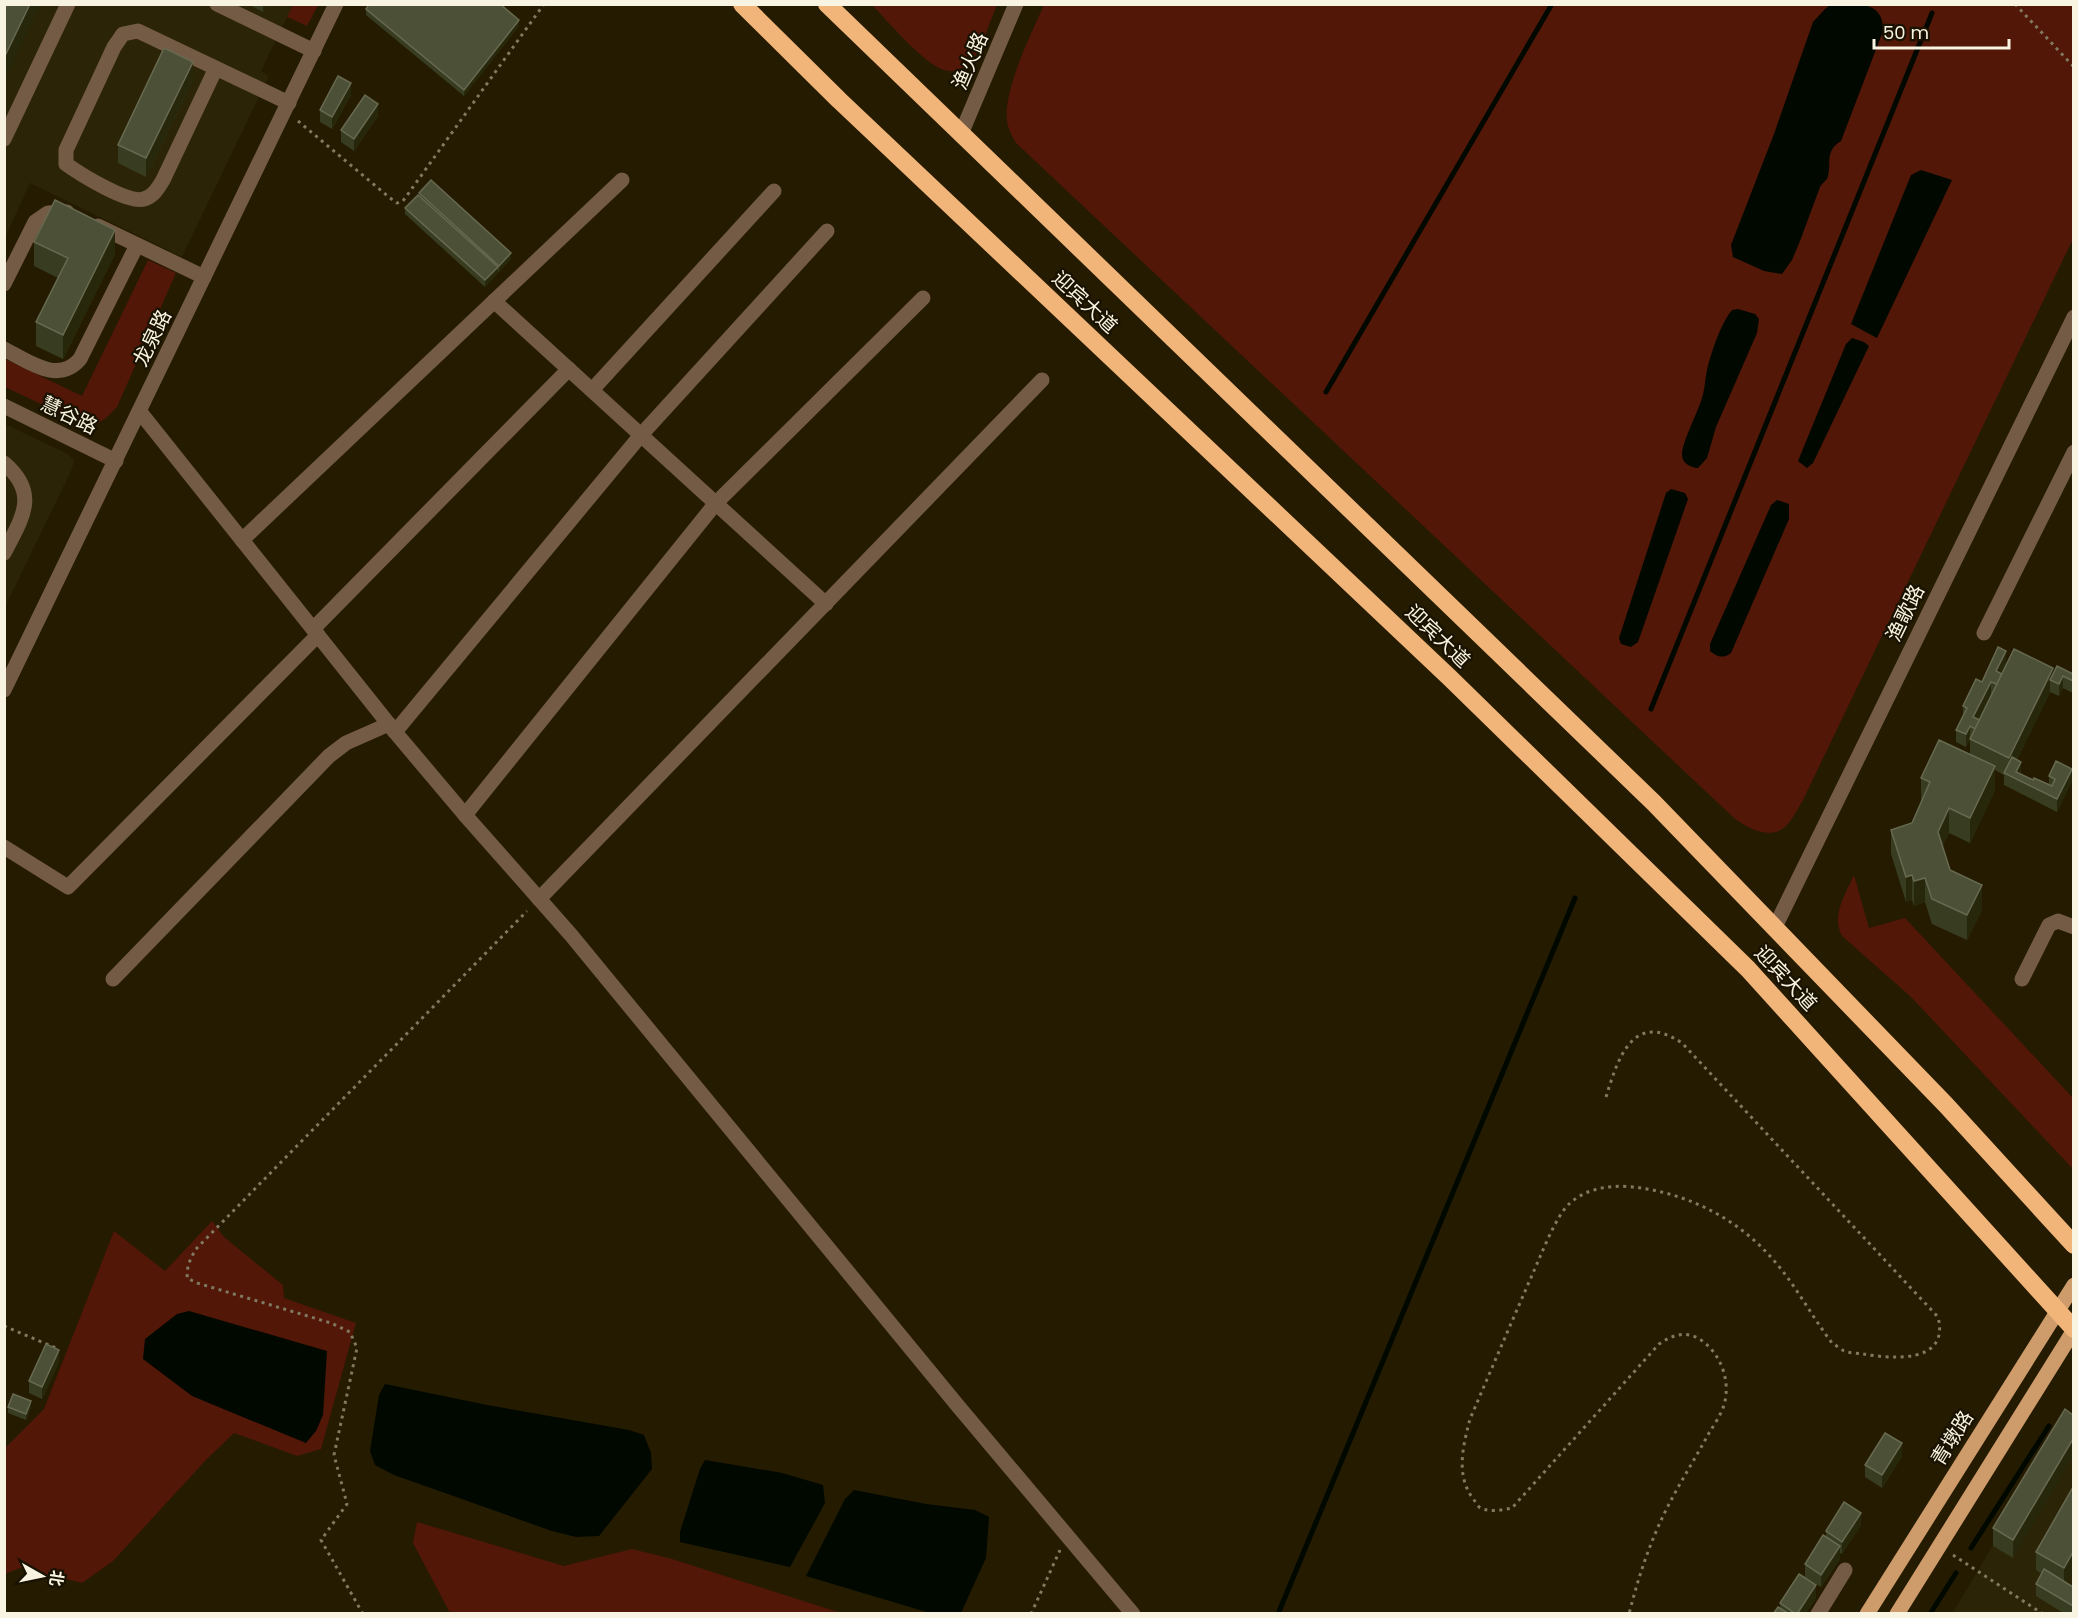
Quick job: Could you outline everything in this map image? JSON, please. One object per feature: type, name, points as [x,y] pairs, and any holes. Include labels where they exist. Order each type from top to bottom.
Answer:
[{"type":"highway","name":"迎宾大道","points":[[742,4],[839,100],[1450,678],[1748,969],[2058,1310],[2073,1330]]},
{"type":"highway","name":"迎宾大道","points":[[827,4],[1654,803],[1946,1106],[2073,1245]]},
{"type":"main road","name":"青墩路","points":[[1867,1614],[2073,1285]]},
{"type":"main road","points":[[1897,1614],[2073,1330]]},
{"type":"street","points":[[4,139],[68,4]]},
{"type":"street","points":[[217,4],[314,51]]},
{"type":"street","name":"龙泉路","points":[[4,690],[336,4]]},
{"type":"street","name":"渔火路","points":[[961,134],[1016,4]]},
{"type":"street","points":[[216,68],[164,180],[154,194],[142,200],[128,198],[66,164],[66,150],[114,47],[123,34],[138,31],[216,68],[287,106]]},
{"type":"street","points":[[242,540],[622,180]]},
{"type":"street","points":[[592,390],[774,191]]},
{"type":"street","points":[[4,284],[35,222],[48,213],[67,212],[204,278]]},
{"type":"street","points":[[113,979],[329,756],[346,743],[392,728],[641,435],[826,231]]},
{"type":"street","points":[[4,350],[48,372],[58,372],[75,365],[137,245]]},
{"type":"street","points":[[465,815],[716,503],[923,298]]},
{"type":"street","points":[[494,301],[826,604]]},
{"type":"street","name":"渔歌路","points":[[1775,927],[2073,317]]},
{"type":"street","points":[[4,847],[68,887],[569,369]]},
{"type":"street","points":[[539,899],[1042,381]]},
{"type":"street","name":"慧谷路","points":[[4,406],[116,461]]},
{"type":"street","points":[[140,412],[392,728],[465,815],[571,934],[958,1406],[1133,1614]]},
{"type":"street","points":[[1984,633],[2073,452]]},
{"type":"street","points":[[4,463],[25,488],[25,502],[20,522],[4,553]]},
{"type":"street","points":[[2022,979],[2049,925],[2058,921],[2073,927]]},
{"type":"street","points":[[1818,1614],[1845,1570]]},
{"type":"path","points":[[287,106],[390,198],[397,202],[403,201],[544,4]]},
{"type":"path","points":[[2015,4],[2073,67]]},
{"type":"path","points":[[363,1614],[321,1540],[347,1504],[334,1455],[357,1348],[350,1332],[331,1323],[197,1283],[188,1278],[188,1265],[195,1250],[539,899]]},
{"type":"path","points":[[1606,1097],[1616,1066],[1627,1044],[1641,1034],[1657,1031],[1668,1034],[1682,1043],[1938,1317],[1941,1329],[1938,1341],[1932,1348],[1920,1355],[1882,1357],[1843,1351],[1832,1343],[1769,1255],[1749,1236],[1724,1218],[1689,1200],[1665,1191],[1632,1186],[1604,1187],[1583,1193],[1567,1205],[1547,1240],[1470,1419],[1462,1449],[1462,1467],[1466,1490],[1479,1507],[1495,1511],[1512,1508],[1659,1344],[1671,1336],[1684,1335],[1698,1338],[1710,1347],[1720,1362],[1726,1386],[1724,1406],[1666,1510],[1646,1558],[1629,1614]]},
{"type":"path","points":[[4,1326],[56,1348]]},
{"type":"path","points":[[1031,1614],[1067,1535]]},
{"type":"path","points":[[1939,1546],[2043,1614]]},
{"type":"shaded area","points":[[1831,4],[1859,4],[1874,9],[1882,21],[1883,31],[1841,141],[1835,145],[1830,154],[1829,174],[1820,187],[1792,260],[1782,274],[1764,271],[1733,257],[1731,245],[1774,134],[1813,22]]},
{"type":"shaded area","points":[[5,5],[293,5],[261,71],[269,76],[182,257],[30,183],[5,238]]},
{"type":"shaded area","points":[[293,5],[318,5],[307,26],[287,17]]},
{"type":"shaded area","points":[[872,5],[997,5],[983,42],[973,60],[962,68],[948,71],[929,62]]},
{"type":"shaded area","points":[[1044,5],[2073,5],[2073,239],[1802,802],[1786,826],[1766,833],[1752,829],[1734,818],[1016,143],[1007,121],[1009,94],[1019,62]]},
{"type":"shaded area","points":[[1921,170],[1952,180],[1877,338],[1851,324],[1911,175]]},
{"type":"shaded area","points":[[148,260],[176,273],[117,407],[106,418],[95,425],[79,422],[5,387],[5,359],[82,396]]},
{"type":"shaded area","points":[[1738,309],[1755,314],[1759,319],[1757,333],[1716,427],[1707,458],[1698,468],[1693,467],[1685,463],[1682,458],[1683,449],[1702,398],[1707,370],[1717,338],[1732,310]]},
{"type":"shaded area","points":[[1852,338],[1869,346],[1813,463],[1807,468],[1798,461],[1846,344]]},
{"type":"shaded area","points":[[5,424],[68,454],[74,460],[72,469],[5,607]]},
{"type":"shaded area","points":[[1671,489],[1685,493],[1688,499],[1638,642],[1631,647],[1621,644],[1619,638],[1666,493]]},
{"type":"shaded area","points":[[1777,500],[1789,504],[1789,519],[1731,653],[1723,657],[1718,656],[1710,651],[1710,644],[1771,505]]},
{"type":"shaded area","points":[[1854,875],[1869,928],[1905,918],[2073,1098],[2073,1169],[1911,997],[1842,936],[1838,920],[1840,905]]},
{"type":"shaded area","points":[[212,1221],[224,1237],[283,1285],[284,1298],[356,1323],[321,1449],[297,1456],[234,1433],[113,1561],[82,1583],[20,1568],[5,1574],[5,1448],[44,1409],[114,1231],[165,1271]]},
{"type":"shaded area","points":[[189,1311],[327,1351],[323,1415],[316,1431],[306,1443],[192,1396],[143,1359],[145,1339],[177,1314]]},
{"type":"shaded area","points":[[385,1384],[629,1430],[644,1435],[651,1453],[652,1469],[599,1536],[576,1537],[552,1531],[394,1475],[375,1465],[370,1451],[379,1395]]},
{"type":"shaded area","points":[[2070,1416],[2074,1420],[2073,1613],[1952,1614]]},
{"type":"shaded area","points":[[705,1460],[782,1473],[823,1485],[825,1503],[790,1567],[680,1542],[680,1532]]},
{"type":"shaded area","points":[[854,1490],[926,1504],[975,1510],[989,1517],[986,1558],[961,1613],[930,1613],[806,1576],[845,1499]]},
{"type":"shaded area","points":[[417,1522],[564,1566],[632,1549],[672,1559],[841,1613],[450,1613],[413,1543]]},
{"type":"building","points":[[4,4],[30,4],[4,58]]},
{"type":"building","points":[[369,4],[500,4],[519,20],[464,90],[366,9]]},
{"type":"building","points":[[164,48],[193,62],[146,158],[118,145]]},
{"type":"building","points":[[338,76],[351,83],[332,117],[320,110]]},
{"type":"building","points":[[365,95],[378,104],[354,139],[341,130]]},
{"type":"building","points":[[431,180],[511,253],[499,266],[419,193]]},
{"type":"building","points":[[418,195],[498,267],[485,280],[405,208]]},
{"type":"building","points":[[55,200],[115,230],[63,335],[36,322],[68,258],[34,242]]},
{"type":"building","points":[[1998,647],[2006,651],[1996,671],[2002,674],[1997,684],[1991,682],[1973,717],[1980,720],[1975,729],[1970,726],[1966,734],[1956,730],[1967,708],[1963,706],[1976,679],[1982,682]]},
{"type":"building","points":[[2014,649],[2053,668],[2009,758],[1970,739]]},
{"type":"building","points":[[2057,666],[2073,674],[2073,681],[2063,676],[2059,684],[2050,680]]},
{"type":"building","points":[[1939,740],[1995,766],[1970,818],[1949,808],[1938,832],[1950,870],[1982,885],[1967,915],[1932,899],[1925,878],[1914,881],[1912,875],[1906,877],[1891,830],[1912,823],[1930,782],[1921,778]]},
{"type":"building","points":[[2012,757],[2021,762],[2016,772],[2052,786],[2055,779],[2049,776],[2056,761],[2072,769],[2057,799],[2004,773]]},
{"type":"building","points":[[46,1344],[59,1350],[42,1387],[29,1381]]},
{"type":"building","points":[[13,1394],[31,1401],[26,1414],[8,1407]]},
{"type":"building","points":[[2065,1409],[2073,1415],[2073,1439],[2013,1540],[1993,1528]]},
{"type":"building","points":[[1885,1433],[1902,1443],[1882,1475],[1865,1465]]},
{"type":"building","points":[[2073,1487],[2073,1552],[2064,1568],[2036,1552]]},
{"type":"building","points":[[1844,1502],[1861,1513],[1842,1542],[1826,1531]]},
{"type":"building","points":[[1823,1535],[1840,1546],[1821,1575],[1805,1564]]},
{"type":"building","points":[[2044,1569],[2073,1587],[2073,1606],[2036,1584]]},
{"type":"building","points":[[1799,1574],[1816,1585],[1796,1614],[1780,1603]]},
{"type":"building","points":[[1778,1607],[1789,1614],[1773,1614]]},
{"type":"waterway","points":[[1326,392],[1552,4]]},
{"type":"waterway","points":[[1651,709],[1932,13]]},
{"type":"waterway","points":[[1278,1614],[1575,898]]},
{"type":"waterway","points":[[1971,1548],[2049,1426]]},
{"type":"waterway","points":[[1930,1614],[1956,1573]]}]
